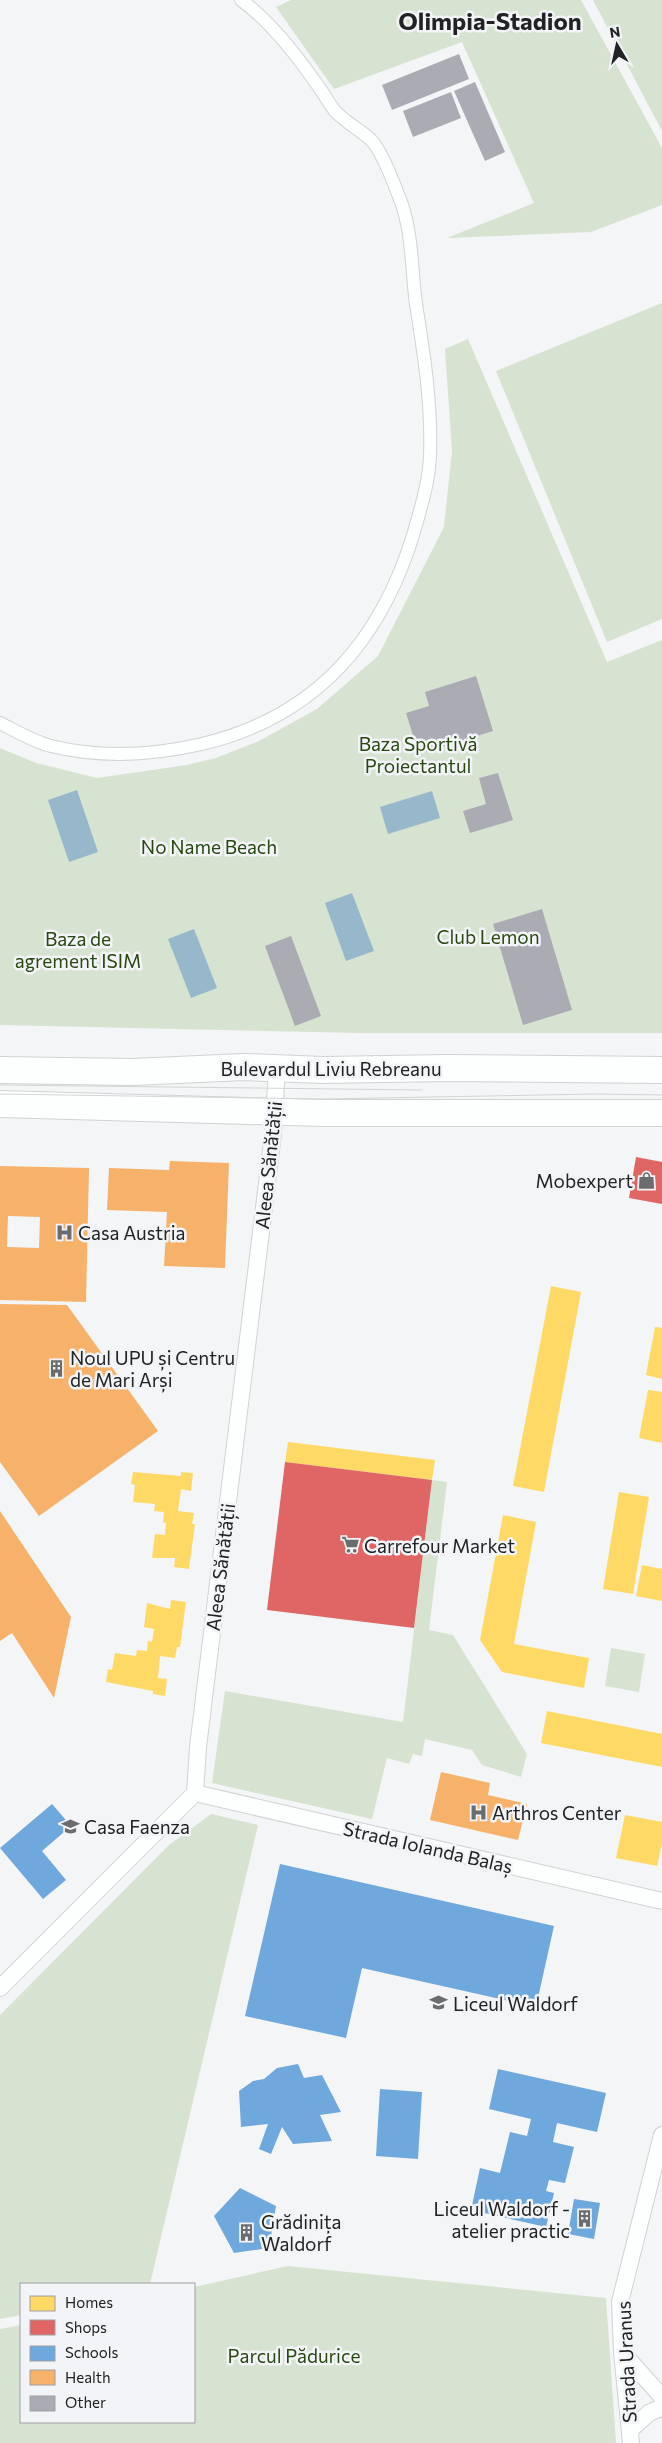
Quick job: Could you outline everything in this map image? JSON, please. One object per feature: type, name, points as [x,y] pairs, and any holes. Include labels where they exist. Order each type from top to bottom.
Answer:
[{"type":"main road","name":"Bulevardul Liviu Rebreanu","points":[[0,1070],[132,1072],[244,1067],[662,1070]]},
{"type":"main road","points":[[0,1104],[275,1112],[662,1113]]},
{"type":"street","points":[[0,723],[49,746],[88,752],[111,753],[183,747],[243,732],[277,716],[307,698],[343,664],[368,632],[387,603],[409,548],[428,475],[430,429],[426,366],[414,288],[408,223],[399,196],[373,140],[357,130],[336,111],[288,46],[255,11],[241,0]]},
{"type":"street","name":"Aleea Sănătății","points":[[194,1793],[275,1112],[277,1068]]},
{"type":"street","points":[[0,1988],[194,1793]]},
{"type":"street","name":"Strada Iolanda Balaș","points":[[194,1793],[662,1901]]},
{"type":"street","name":"Strada Uranus","points":[[630,2436],[622,2352],[620,2302],[662,2135]]},
{"type":"street","points":[[622,2352],[662,2397]]},
{"type":"street","points":[[630,2436],[649,2413],[662,2407]]},
{"type":"green space","points":[[291,0],[581,0],[662,148],[662,205],[591,232],[447,238],[534,203],[462,42],[334,89],[276,7]]},
{"type":"green space","points":[[593,0],[662,0],[662,131]]},
{"type":"green space","points":[[662,303],[662,619],[607,642],[496,371]]},
{"type":"green space","points":[[468,339],[607,662],[662,640],[662,1033],[360,1033],[0,1025],[0,748],[36,763],[97,778],[187,765],[216,758],[259,741],[317,709],[378,656],[444,527],[452,451],[445,349]]},
{"type":"green space","points":[[432,1480],[447,1482],[429,1630],[453,1635],[527,1754],[521,1777],[482,1765],[472,1750],[425,1739],[422,1756],[413,1754],[409,1764],[387,1758],[372,1819],[212,1783],[225,1691],[403,1722]]},
{"type":"green space","points":[[611,1648],[645,1654],[639,1692],[605,1686]]},
{"type":"green space","points":[[211,1814],[258,1825],[150,2283],[20,2283],[20,2315],[0,2319],[0,2015],[169,1845]]},
{"type":"green space","name":"Parcul Pădurice","points":[[288,2266],[606,2298],[616,2443],[0,2443],[0,2329],[20,2325],[20,2423],[195,2423],[195,2287]]},
{"type":"water","points":[[77,790],[98,852],[69,862],[48,800]]},
{"type":"water","points":[[432,791],[440,818],[388,834],[380,807]]},
{"type":"water","points":[[352,893],[374,951],[346,961],[325,903]]},
{"type":"water","points":[[194,929],[217,988],[191,998],[168,939]]},
{"type":"building: Homes","points":[[551,1286],[581,1292],[544,1492],[513,1486]]},
{"type":"building: Homes","points":[[655,1327],[662,1328],[662,1379],[646,1375]]},
{"type":"building: Homes","points":[[648,1390],[662,1392],[662,1443],[639,1438]]},
{"type":"building: Homes","points":[[288,1442],[435,1460],[432,1480],[285,1462]]},
{"type":"building: Homes","points":[[133,1472],[181,1476],[181,1472],[193,1473],[191,1491],[181,1489],[178,1511],[194,1513],[192,1524],[195,1524],[189,1569],[174,1567],[175,1558],[152,1558],[155,1534],[165,1535],[166,1523],[163,1522],[164,1512],[154,1511],[155,1504],[133,1502],[135,1485],[131,1484]]},
{"type":"building: Homes","points":[[619,1492],[649,1497],[633,1594],[603,1589]]},
{"type":"building: Homes","points":[[503,1515],[536,1522],[514,1644],[589,1658],[584,1688],[502,1672],[480,1640]]},
{"type":"building: Homes","points":[[642,1565],[662,1569],[662,1601],[636,1596]]},
{"type":"building: Homes","points":[[171,1600],[186,1602],[180,1647],[177,1647],[175,1658],[160,1656],[158,1678],[167,1679],[165,1696],[153,1694],[153,1691],[106,1682],[108,1669],[112,1670],[115,1653],[136,1656],[137,1650],[147,1651],[148,1641],[152,1642],[154,1629],[144,1627],[147,1603],[170,1609]]},
{"type":"building: Homes","points":[[547,1711],[662,1734],[662,1767],[541,1743]]},
{"type":"building: Homes","points":[[625,1815],[662,1822],[662,1843],[657,1866],[616,1858]]},
{"type":"building: Shops","name":"Mobexpert","points":[[636,1157],[662,1162],[662,1204],[629,1198]]},
{"type":"building: Shops","name":"Carrefour Market","points":[[285,1462],[432,1480],[414,1628],[267,1610]]},
{"type":"building: Schools","points":[[52,1804],[71,1826],[42,1851],[66,1880],[43,1899],[0,1848]]},
{"type":"building: Schools","points":[[280,1864],[554,1926],[536,2007],[362,1968],[346,2038],[245,2016]]},
{"type":"building: Schools","points":[[298,2064],[304,2078],[322,2075],[341,2112],[320,2115],[332,2141],[293,2144],[282,2127],[271,2154],[259,2149],[268,2124],[241,2127],[239,2091],[253,2081],[264,2079],[277,2068]]},
{"type":"building: Schools","name":"Liceul Waldorf","points":[[498,2069],[606,2093],[597,2132],[557,2123],[553,2142],[574,2147],[565,2183],[549,2180],[546,2191],[554,2193],[546,2227],[471,2210],[480,2168],[500,2173],[510,2132],[527,2136],[531,2119],[489,2109]]},
{"type":"building: Schools","points":[[380,2089],[422,2092],[418,2159],[376,2156]]},
{"type":"building: Schools","name":"Grădinița Waldorf","points":[[240,2188],[276,2206],[269,2248],[234,2253],[214,2216]]},
{"type":"building: Schools","name":"Liceul Waldorf - atelier practic","points":[[574,2199],[600,2203],[594,2239],[568,2234]]},
{"type":"building: Health","points":[[170,1161],[229,1163],[225,1268],[164,1266],[167,1212],[107,1210],[109,1168],[169,1170]]},
{"type":"building: Health","name":"Casa Austria","points":[[0,1166],[89,1168],[86,1302],[0,1300]],"holes":[[[8,1216],[40,1217],[39,1248],[7,1247]]]},
{"type":"building: Health","name":"Noul UPU și Centru de Mari Arși","points":[[0,1304],[67,1305],[158,1431],[39,1516],[0,1462]]},
{"type":"building: Health","points":[[0,1511],[71,1617],[54,1698],[12,1633],[0,1641]]},
{"type":"building: Health","name":"Arthros Center","points":[[441,1772],[490,1783],[488,1795],[527,1804],[518,1840],[430,1820]]},
{"type":"building: Other","points":[[459,54],[469,79],[392,110],[382,85]]},
{"type":"building: Other","points":[[475,82],[505,152],[485,161],[454,91]]},
{"type":"building: Other","points":[[451,92],[461,118],[413,137],[403,111]]},
{"type":"building: Other","points":[[476,676],[493,731],[419,754],[406,713],[429,706],[425,692]]},
{"type":"building: Other","points":[[498,773],[513,820],[470,833],[463,811],[486,804],[479,778]]},
{"type":"building: Other","points":[[542,909],[572,1010],[523,1025],[493,924]]},
{"type":"building: Other","points":[[291,936],[321,1016],[295,1026],[265,946]]},
{"type":"tram line","points":[[0,1085],[422,1090]]},
{"type":"tram line","points":[[0,1094],[323,1099],[596,1094],[662,1095]]},
{"type":"place","name":"Mobexpert","points":[[647,1180]]},
{"type":"place","name":"Casa Austria","points":[[64,1232]]},
{"type":"place","name":"Noul UPU și Centru de Mari Arși","points":[[56,1368]]},
{"type":"place","name":"Carrefour Market","points":[[350,1545]]},
{"type":"place","name":"Arthros Center","points":[[478,1812]]},
{"type":"place","name":"Casa Faenza","points":[[70,1826]]},
{"type":"place","name":"Liceul Waldorf","points":[[439,2003]]},
{"type":"place","name":"Liceul Waldorf - atelier practic","points":[[584,2219]]},
{"type":"place","name":"Grădinița Waldorf","points":[[247,2232]]},
{"type":"district","name":"Olimpia-Stadion","points":[[490,20]]},
{"type":"park label","name":"Baza Sportivă Proiectantul","points":[[418,754]]},
{"type":"park label","name":"No Name Beach","points":[[209,846]]},
{"type":"park label","name":"Club Lemon","points":[[488,936]]},
{"type":"park label","name":"Baza de agrement ISIM","points":[[78,949]]}]
